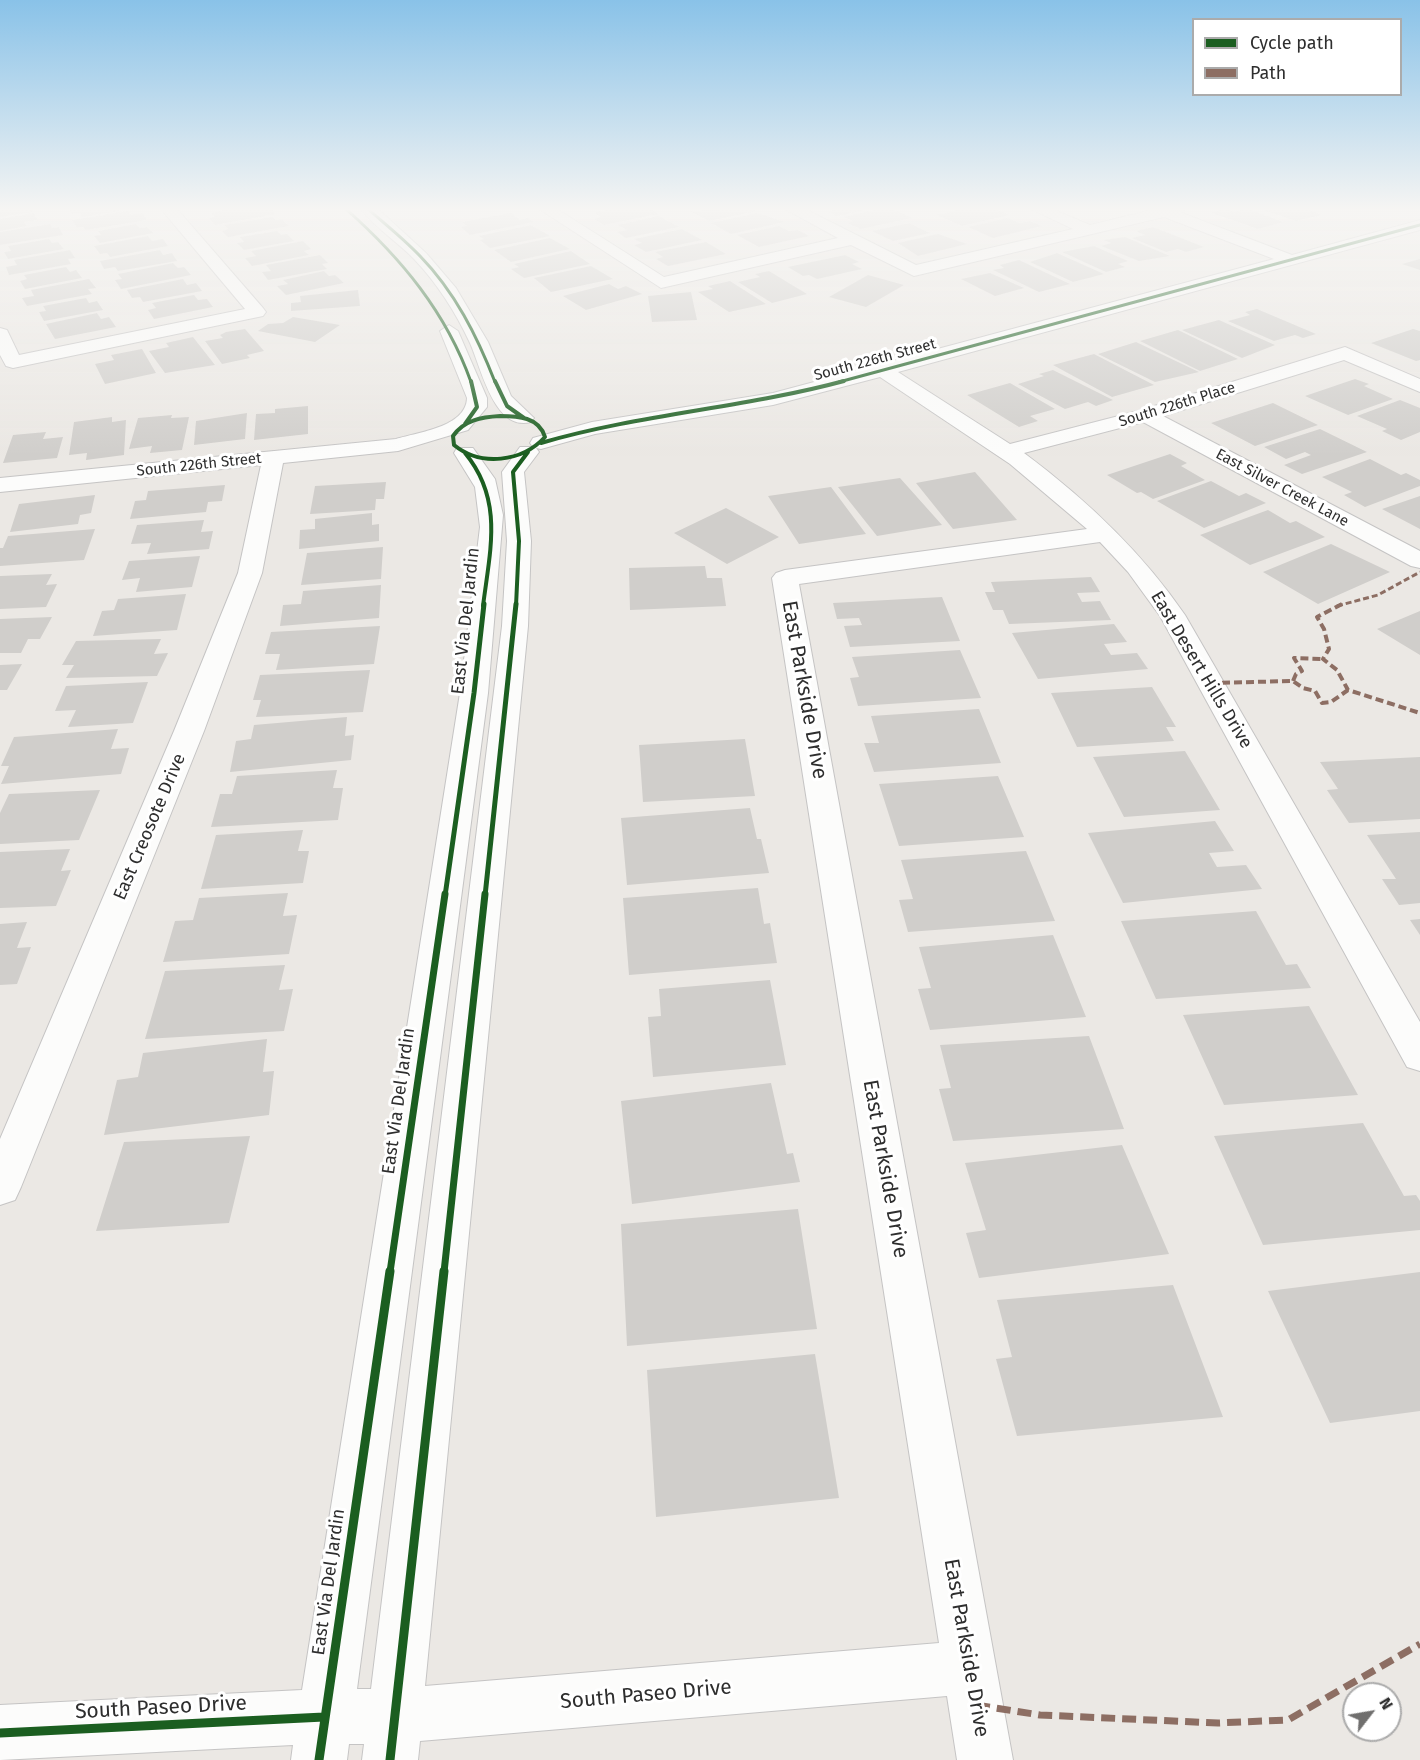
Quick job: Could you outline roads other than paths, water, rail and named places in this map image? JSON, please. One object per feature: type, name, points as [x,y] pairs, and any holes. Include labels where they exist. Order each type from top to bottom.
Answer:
[{"type":"street","points":[[0,334],[13,363],[257,312],[239,291]]},
{"type":"street","points":[[424,291],[446,324],[477,398],[477,407],[464,439]]},
{"type":"street","points":[[449,291],[478,342],[501,396],[532,434]]},
{"type":"street","name":"South 226th Street","points":[[0,485],[464,439],[489,458],[532,434],[592,428],[773,399],[1177,291]]},
{"type":"street","name":"South 226th Place","points":[[1008,451],[1145,415],[1345,353],[1420,386]]},
{"type":"street","name":"East Desert Hills Drive","points":[[883,371],[1008,451],[1050,484],[1137,567],[1172,615],[1420,1056]]},
{"type":"street","name":"East Silver Creek Lane","points":[[1145,415],[1420,561]]},
{"type":"street","points":[[464,439],[500,416],[532,434]]},
{"type":"street","points":[[392,1738],[514,626],[519,541],[513,472],[532,434]]},
{"type":"street","name":"East Via Del Jardin","points":[[322,1739],[474,693],[492,527],[491,500],[482,475],[464,439]]},
{"type":"street","name":"East Creosote Drive","points":[[0,1187],[189,731],[250,573],[273,458]]},
{"type":"street","name":"East Parkside Drive","points":[[985,1760],[785,578],[1104,534]]},
{"type":"street","name":"South Paseo Drive","points":[[0,1733],[322,1739],[392,1738],[969,1667]]}]
